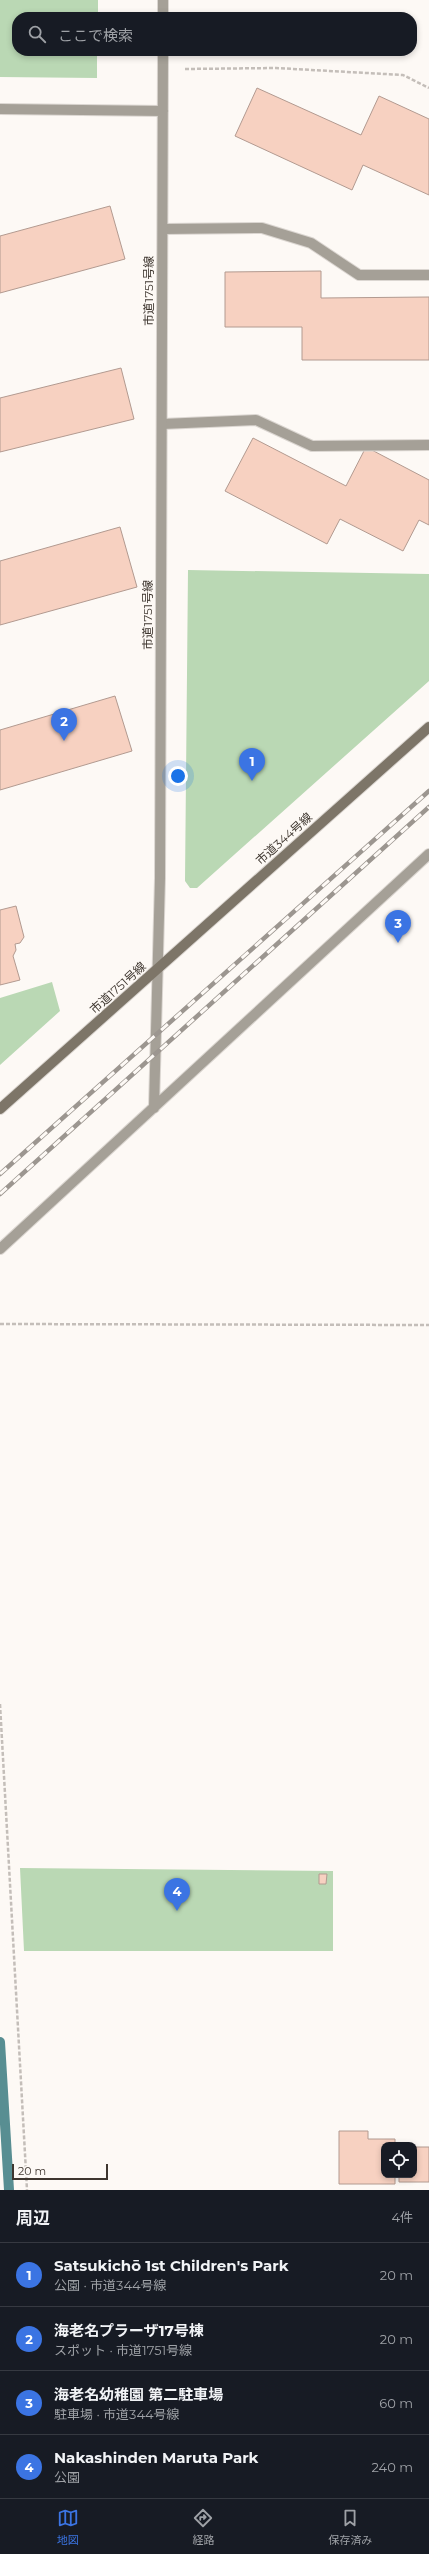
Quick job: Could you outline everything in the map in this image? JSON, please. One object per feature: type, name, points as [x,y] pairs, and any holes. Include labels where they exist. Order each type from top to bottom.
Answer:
[{"type":"street","points":[[163,0],[163,12]]},
{"type":"street","name":"市道1751号線","points":[[0,1109],[157,971],[159,900],[163,56]]},
{"type":"street","points":[[0,109],[163,111]]},
{"type":"street","points":[[163,229],[262,228],[311,242],[359,275],[429,274]]},
{"type":"street","points":[[162,424],[256,420],[312,446],[429,445]]},
{"type":"street","name":"市道344号線","points":[[157,971],[429,727]]},
{"type":"street","points":[[0,1248],[429,854]]},
{"type":"street","points":[[154,1108],[157,971]]},
{"type":"path","points":[[182,69],[276,68],[403,75],[429,88]]},
{"type":"path","points":[[0,1324],[429,1326]]},
{"type":"path","points":[[0,1704],[27,2190]]},
{"type":"green space","points":[[0,0],[98,0],[98,12],[12,12],[12,56],[97,56],[97,78],[0,77]]},
{"type":"green space","points":[[188,570],[429,574],[429,681],[197,888],[190,888],[185,881]]},
{"type":"green space","points":[[52,982],[60,1011],[0,1065],[0,998]]},
{"type":"green space","points":[[20,1868],[333,1871],[333,1951],[24,1951]]},
{"type":"building","points":[[257,88],[361,135],[379,96],[429,119],[429,195],[363,165],[352,190],[235,136]]},
{"type":"building","points":[[110,206],[125,259],[0,293],[0,236]]},
{"type":"building","points":[[321,271],[321,298],[429,297],[429,360],[302,360],[302,327],[225,327],[225,272]]},
{"type":"building","points":[[121,368],[134,419],[0,452],[0,398]]},
{"type":"building","points":[[253,438],[346,486],[366,447],[429,480],[429,525],[419,520],[403,551],[340,519],[327,544],[225,491]]},
{"type":"building","points":[[120,527],[137,587],[0,625],[0,561]]},
{"type":"building","points":[[115,696],[132,751],[0,790],[0,730]]},
{"type":"building","points":[[16,906],[24,937],[20,943],[15,944],[16,950],[13,956],[20,980],[0,985],[0,910]]},
{"type":"building","points":[[319,1874],[327,1874],[326,1884],[319,1884]]},
{"type":"building","points":[[339,2131],[368,2131],[368,2139],[395,2139],[395,2142],[381,2142],[381,2178],[395,2178],[395,2184],[339,2184]]},
{"type":"building","points":[[417,2147],[429,2147],[429,2182],[399,2182],[399,2178],[417,2178]]},
{"type":"waterway","points":[[0,2042],[9,2190]]},
{"type":"railway","points":[[0,1174],[429,791]]},
{"type":"railway","points":[[0,1194],[429,807]]},
{"type":"place","name":"海老名プラーザ17号棟","points":[[64,741]]},
{"type":"place","name":"Satsukichō 1st Children's Park","points":[[252,781]]},
{"type":"place","name":"海老名幼稚園 第二駐車場","points":[[398,943]]},
{"type":"place","name":"Nakashinden Maruta Park","points":[[177,1911]]}]
